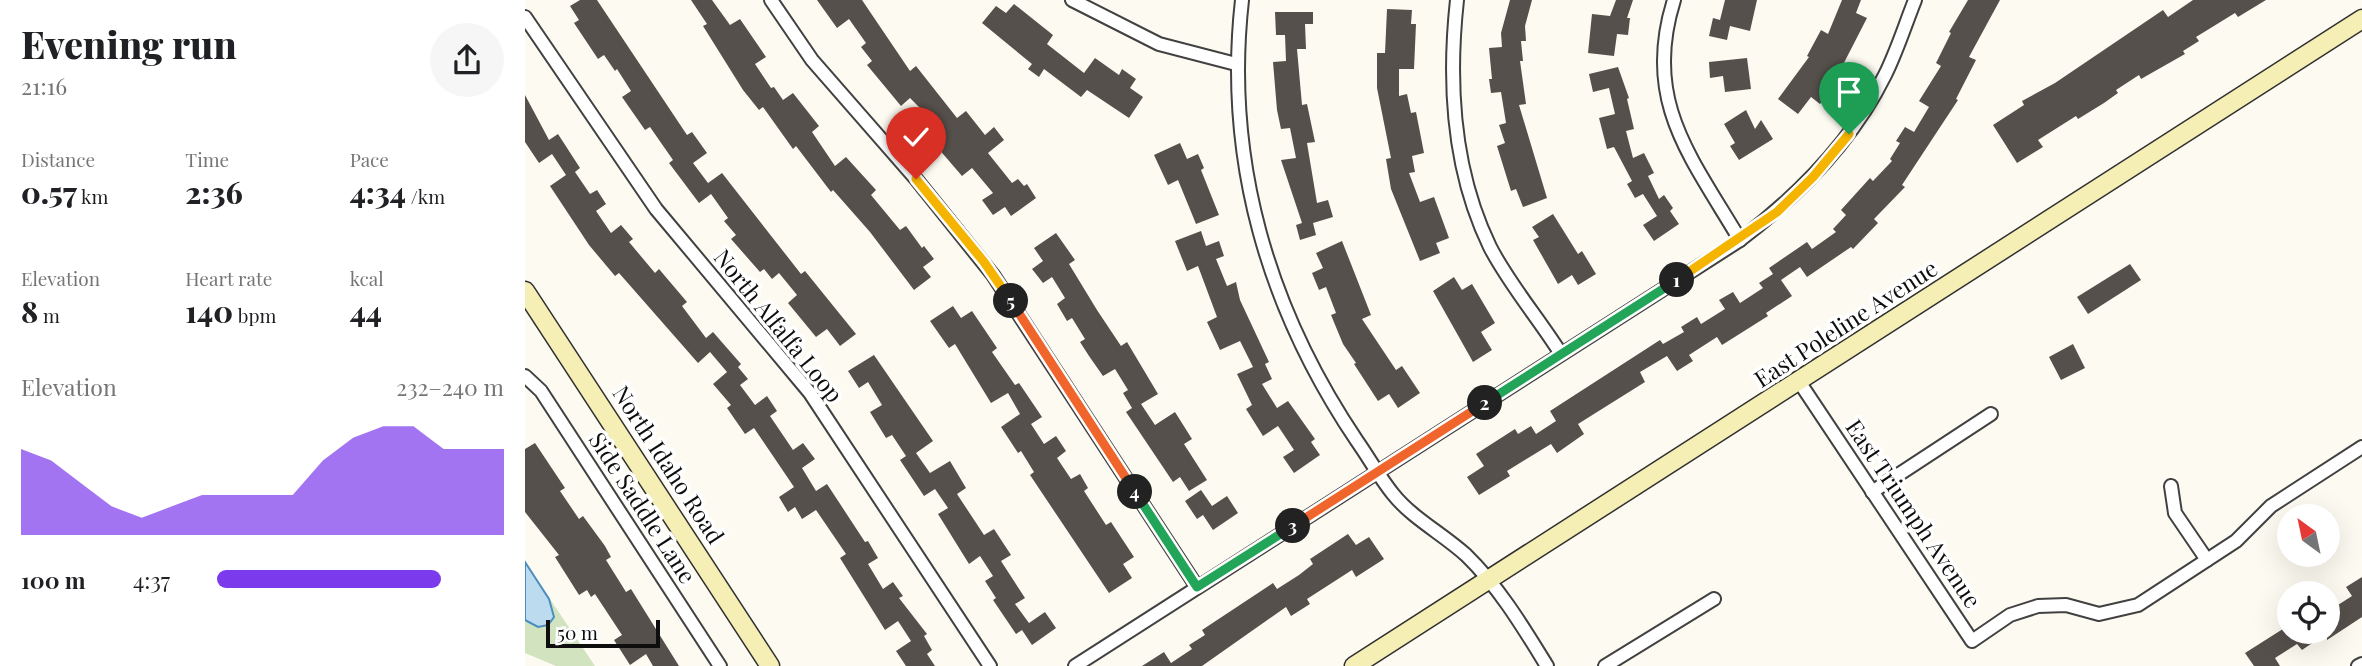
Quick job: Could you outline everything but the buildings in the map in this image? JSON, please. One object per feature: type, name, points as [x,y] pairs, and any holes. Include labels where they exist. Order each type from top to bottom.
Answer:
[{"type":"main road","name":"East Poleline Avenue","points":[[1354,666],[1800,383],[2362,19]]},
{"type":"main road","name":"North Idaho Road","points":[[525,290],[770,666]]},
{"type":"street","points":[[771,0],[812,60],[922,187],[993,275],[1197,587]]},
{"type":"street","points":[[1072,0],[1159,44],[1236,64]]},
{"type":"street","points":[[1242,0],[1236,64],[1246,176],[1269,269],[1311,367],[1393,495],[1443,535],[1490,579],[1547,666]]},
{"type":"street","points":[[1457,0],[1452,84],[1463,169],[1490,247],[1561,354]]},
{"type":"street","points":[[1674,0],[1663,52],[1667,101],[1683,147],[1740,240]]},
{"type":"street","points":[[1075,666],[1740,240],[1777,212],[1804,186],[1849,134],[1885,75],[1915,0]]},
{"type":"street","name":"North Alfalfa Loop","points":[[525,17],[656,209],[810,393],[991,666]]},
{"type":"street","name":"Side Saddle Lane","points":[[525,376],[541,391],[720,666]]},
{"type":"street","name":"East Triumph Avenue","points":[[1800,383],[1972,641],[2010,615],[2038,606],[2066,605],[2099,614],[2138,605],[2236,541],[2270,506],[2362,447]]},
{"type":"street","points":[[1873,492],[1991,414]]},
{"type":"street","points":[[2171,486],[2175,513],[2207,560]]},
{"type":"street","points":[[1605,666],[1714,599]]},
{"type":"green space","points":[[525,562],[595,666],[556,666],[525,653]]},
{"type":"water","points":[[525,562],[549,599],[554,617],[548,625],[538,627],[525,620]]},
{"type":"route","points":[[916,179],[993,275],[1197,587],[1740,240],[1777,212],[1813,177],[1849,134]]}]
